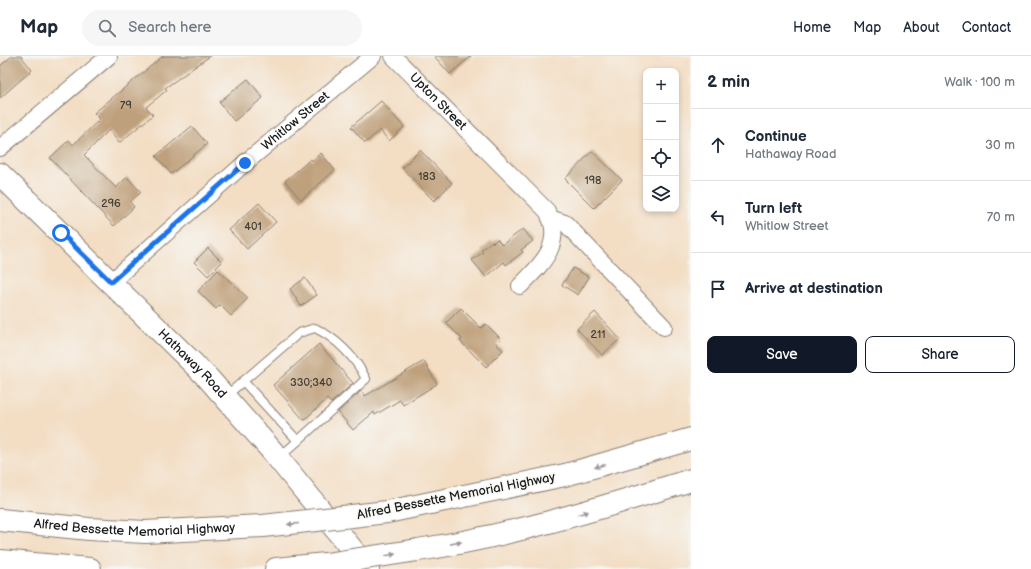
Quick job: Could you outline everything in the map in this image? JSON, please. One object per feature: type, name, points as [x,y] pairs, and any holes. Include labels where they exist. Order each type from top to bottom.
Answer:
[{"type":"main road","name":"Hathaway Road","points":[[0,174],[177,346],[225,397],[279,459],[368,569]]},
{"type":"main road","points":[[622,460],[691,430]]},
{"type":"main road","name":"Alfred Bessette Memorial Highway","points":[[0,520],[89,529],[145,532],[263,526],[387,512],[518,486],[622,460],[691,438]]},
{"type":"main road","points":[[603,508],[691,480]]},
{"type":"main road","points":[[286,568],[326,564],[418,550],[514,531],[603,508],[691,490]]},
{"type":"main road","points":[[0,561],[90,569]]},
{"type":"street","points":[[0,148],[109,56]]},
{"type":"street","name":"Whitlow Street","points":[[111,282],[245,163],[373,56]]},
{"type":"street","name":"Upton Street","points":[[393,56],[547,211],[550,218]]},
{"type":"street","points":[[520,286],[542,263],[550,250],[553,230],[550,218]]},
{"type":"street","points":[[550,218],[565,223],[664,327]]},
{"type":"lane","points":[[225,397],[299,333],[315,328],[338,344],[360,366],[366,379],[279,459]]},
{"type":"lane","points":[[243,381],[298,441]]},
{"type":"building","points":[[12,56],[21,56],[32,70],[0,98],[0,66]]},
{"type":"building","points":[[163,56],[210,56],[165,88],[167,90],[146,107],[153,115],[119,143],[109,130],[84,155],[116,188],[127,177],[141,192],[130,202],[134,207],[114,226],[50,158],[69,140],[73,145],[100,119],[94,113]]},
{"type":"building","points":[[434,56],[471,56],[450,74]]},
{"type":"building","points":[[248,79],[263,98],[234,121],[219,102]]},
{"type":"building","points":[[381,101],[404,127],[389,141],[380,130],[365,143],[351,127]]},
{"type":"building","points":[[192,126],[207,144],[171,174],[156,156]]},
{"type":"building","points":[[420,150],[452,183],[434,201],[402,168]]},
{"type":"building","points":[[592,151],[622,180],[594,208],[565,179]]},
{"type":"building","points":[[321,153],[335,170],[301,200],[285,181],[311,159],[312,161]]},
{"type":"building","points":[[259,203],[276,222],[247,249],[229,230]]},
{"type":"building","points":[[523,229],[533,241],[521,250],[523,252],[506,265],[504,262],[486,277],[472,260],[483,252],[481,250],[492,241],[493,243],[497,239],[502,245]]},
{"type":"building","points":[[208,248],[222,262],[208,276],[194,262]]},
{"type":"building","points":[[573,268],[589,277],[578,295],[562,285]]},
{"type":"building","points":[[218,270],[248,298],[231,316],[220,305],[216,309],[198,291]]},
{"type":"building","points":[[305,278],[317,295],[301,306],[290,289]]},
{"type":"building","points":[[461,308],[481,328],[486,324],[501,339],[496,344],[503,350],[486,367],[460,341],[462,339],[446,323]]},
{"type":"building","points":[[595,312],[620,339],[602,355],[577,329]]},
{"type":"building","points":[[319,344],[353,383],[331,403],[327,399],[304,420],[273,385]]},
{"type":"building","points":[[424,361],[437,384],[403,405],[400,400],[375,415],[374,412],[353,430],[338,412],[361,391],[365,396]]},
{"type":"route","points":[[61,233],[111,282],[245,163]]}]
